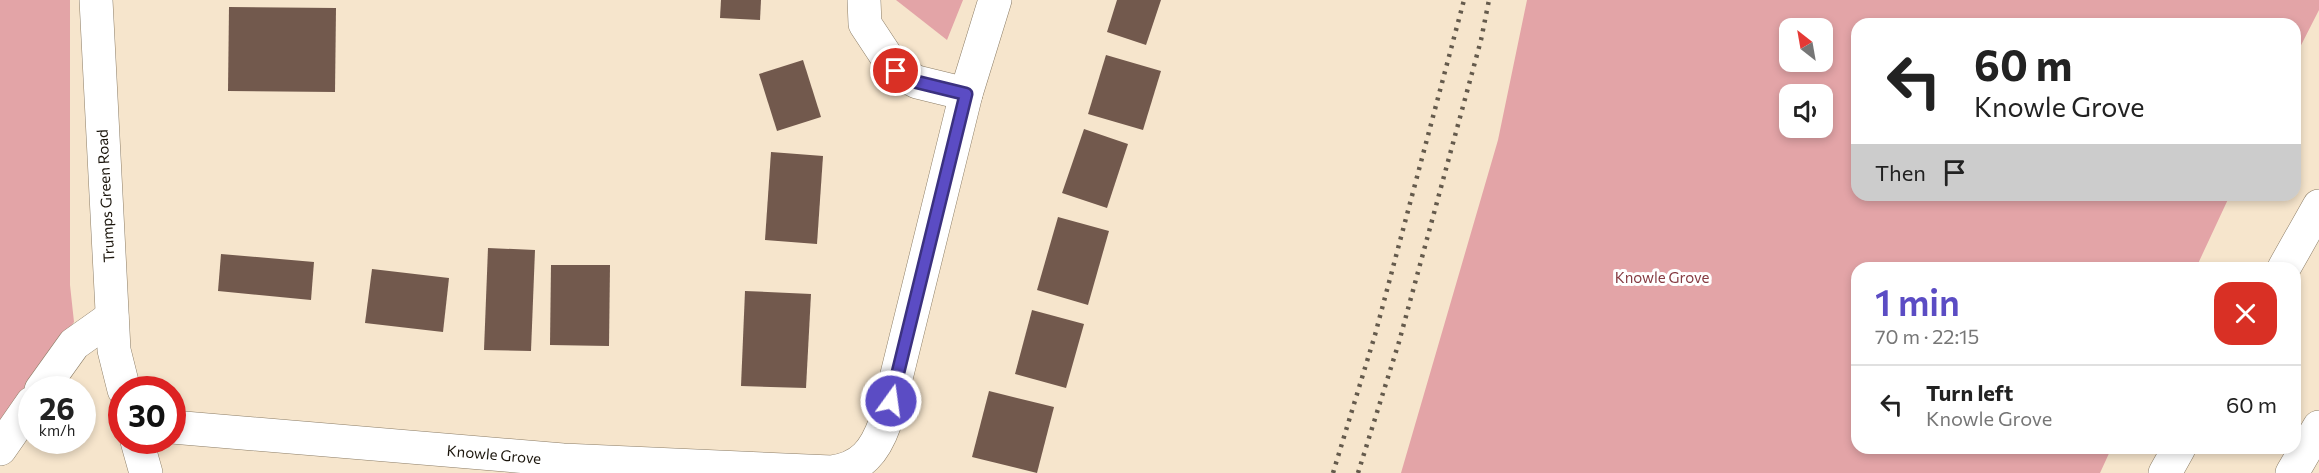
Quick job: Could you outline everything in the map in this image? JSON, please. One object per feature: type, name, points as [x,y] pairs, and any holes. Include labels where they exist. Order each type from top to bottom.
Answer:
[{"type":"main road","name":"Trumps Green Road","points":[[96,0],[114,350],[120,376]]},
{"type":"main road","points":[[864,0],[865,24],[896,71],[917,82],[966,94]]},
{"type":"main road","name":"Knowle Grove","points":[[186,428],[563,460],[847,470],[861,461],[878,444],[885,423],[966,94],[995,0]]},
{"type":"main road","points":[[2287,262],[2319,206]]},
{"type":"main road","points":[[51,376],[74,344],[112,317]]},
{"type":"main road","points":[[0,449],[18,423]]},
{"type":"main road","points":[[2292,473],[2319,427]]},
{"type":"main road","points":[[141,454],[146,473]]},
{"type":"main road","points":[[2165,473],[2176,454]]},
{"type":"green space","points":[[0,0],[70,0],[70,285],[74,322],[34,376],[18,376],[18,397],[0,421]]},
{"type":"green space","points":[[896,0],[963,0],[947,40]]},
{"type":"green space","name":"Knowle Grove","points":[[1527,0],[2319,0],[2319,10],[2301,45],[2301,18],[1851,18],[1851,201],[2227,201],[2199,262],[1851,262],[1851,454],[2109,454],[2100,473],[1401,473],[1498,140]]},
{"type":"building","points":[[721,0],[761,0],[760,20],[720,18]]},
{"type":"building","points":[[1117,0],[1161,0],[1146,45],[1107,32]]},
{"type":"building","points":[[229,7],[336,8],[335,92],[228,91]]},
{"type":"building","points":[[1106,55],[1161,71],[1143,130],[1088,114]]},
{"type":"building","points":[[803,60],[821,117],[777,131],[759,74]]},
{"type":"building","points":[[1084,129],[1128,144],[1107,208],[1062,193]]},
{"type":"building","points":[[771,152],[823,156],[817,244],[765,240]]},
{"type":"building","points":[[1058,217],[1109,231],[1088,305],[1037,290]]},
{"type":"building","points":[[488,248],[535,250],[531,351],[484,350]]},
{"type":"building","points":[[221,254],[314,262],[311,300],[218,291]]},
{"type":"building","points":[[551,265],[610,265],[609,346],[550,345]]},
{"type":"building","points":[[372,269],[449,278],[443,332],[365,323]]},
{"type":"building","points":[[745,291],[811,294],[806,388],[741,386]]},
{"type":"building","points":[[1032,310],[1084,324],[1066,388],[1015,374]]},
{"type":"building","points":[[989,391],[1054,407],[1037,473],[972,457]]},
{"type":"railway","points":[[1333,473],[1375,335],[1464,0]]},
{"type":"railway","points":[[1358,473],[1399,342],[1481,40],[1489,0]]},
{"type":"route","points":[[891,401],[966,94],[917,82],[896,71]]}]
